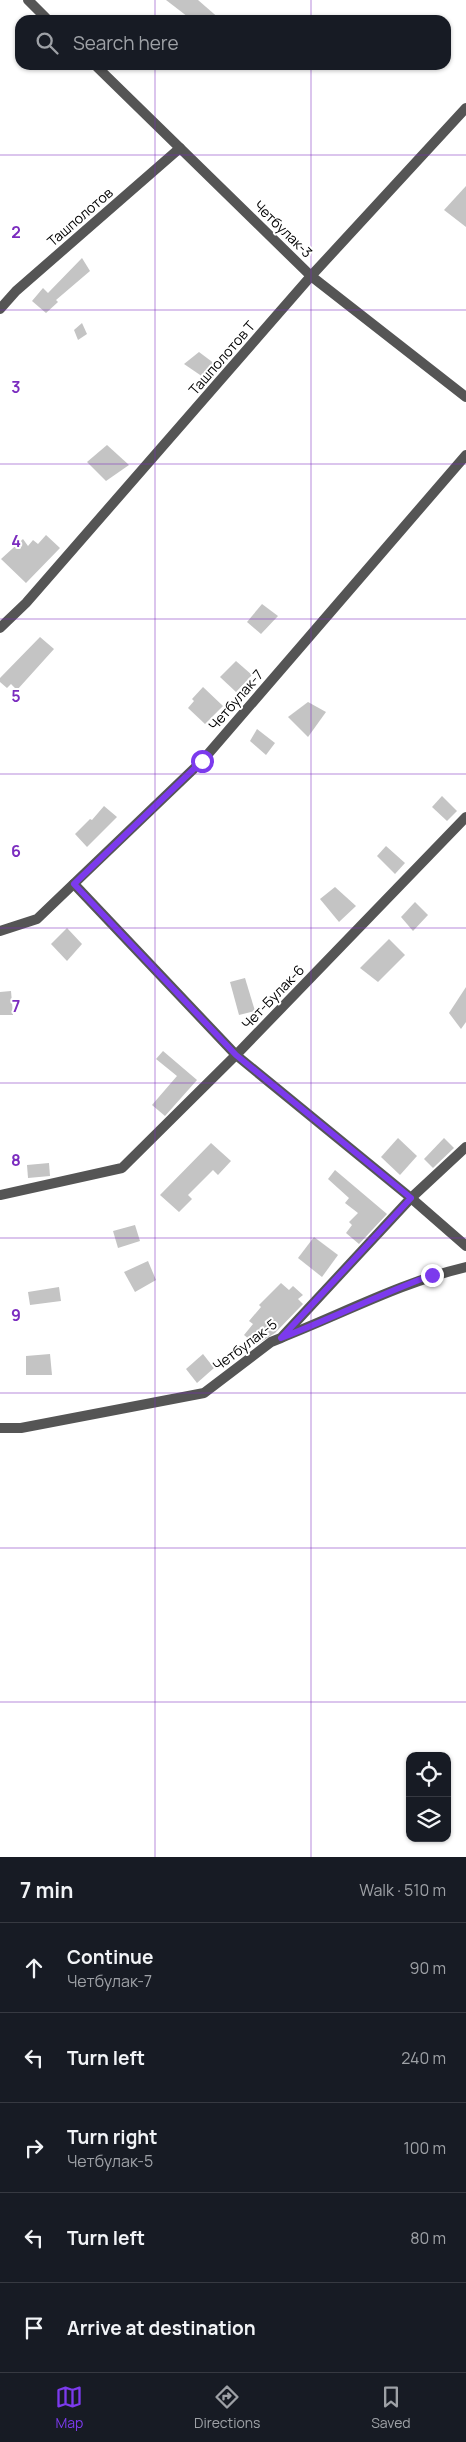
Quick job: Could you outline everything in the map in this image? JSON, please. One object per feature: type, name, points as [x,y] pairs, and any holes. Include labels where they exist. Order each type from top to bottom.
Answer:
[{"type":"street","points":[[28,0],[43,15]]},
{"type":"street","name":"Четбулак-3","points":[[99,70],[312,276],[466,397]]},
{"type":"street","name":"Ташполотов Т","points":[[0,628],[26,603],[312,276],[466,108]]},
{"type":"street","name":"Ташполотов","points":[[0,308],[16,291],[180,148]]},
{"type":"street","name":"Четбулак-7","points":[[0,930],[37,919],[202,761],[466,455]]},
{"type":"street","name":"Чет-Булак-6","points":[[0,1195],[122,1168],[236,1055],[466,817]]},
{"type":"street","points":[[74,884],[236,1055],[411,1198],[466,1246]]},
{"type":"street","name":"Четбулак-5","points":[[0,1428],[21,1428],[204,1393],[271,1342],[281,1338],[411,1198],[466,1147]]},
{"type":"street","points":[[281,1338],[340,1315],[385,1293],[432,1275],[466,1267]]},
{"type":"building","points":[[166,0],[198,0],[215,15],[186,15]]},
{"type":"building","points":[[466,186],[466,227],[444,210]]},
{"type":"building","points":[[82,258],[90,271],[56,300],[58,302],[46,313],[32,301],[43,288],[48,293]]},
{"type":"building","points":[[82,323],[87,334],[78,340],[74,330]]},
{"type":"building","points":[[199,352],[215,364],[206,379],[184,364]]},
{"type":"building","points":[[107,445],[129,465],[106,481],[87,462]]},
{"type":"building","points":[[46,535],[60,548],[26,583],[1,559],[23,539],[28,546],[33,540],[38,544]]},
{"type":"building","points":[[262,604],[278,616],[261,634],[247,622]]},
{"type":"building","points":[[40,637],[54,649],[17,690],[11,684],[7,688],[0,682],[0,678]]},
{"type":"building","points":[[236,661],[252,675],[236,692],[220,677]]},
{"type":"building","points":[[203,687],[223,706],[205,724],[188,708],[194,701],[192,699]]},
{"type":"building","points":[[308,702],[326,712],[308,737],[288,717]]},
{"type":"building","points":[[257,729],[275,743],[266,755],[250,741]]},
{"type":"building","points":[[442,796],[457,811],[447,821],[432,807]]},
{"type":"building","points":[[104,806],[117,817],[87,847],[75,834],[90,819],[92,820]]},
{"type":"building","points":[[386,846],[405,863],[395,874],[377,856]]},
{"type":"building","points":[[335,887],[356,906],[339,922],[320,899]]},
{"type":"building","points":[[415,902],[428,915],[413,931],[401,917]]},
{"type":"building","points":[[67,928],[82,944],[67,961],[51,944]]},
{"type":"building","points":[[389,939],[405,955],[378,982],[360,968]]},
{"type":"building","points":[[245,978],[255,1011],[239,1015],[230,982]]},
{"type":"building","points":[[466,987],[466,1022],[461,1029],[449,1013]]},
{"type":"building","points":[[11,991],[13,1015],[0,1015],[0,992]]},
{"type":"building","points":[[163,1051],[197,1080],[165,1116],[152,1105],[177,1076],[156,1059]]},
{"type":"building","points":[[398,1138],[417,1156],[400,1175],[381,1157]]},
{"type":"building","points":[[444,1138],[454,1148],[433,1168],[424,1159]]},
{"type":"building","points":[[211,1143],[231,1161],[218,1175],[213,1170],[188,1195],[192,1199],[179,1212],[160,1195]]},
{"type":"building","points":[[49,1163],[50,1176],[28,1178],[27,1165]]},
{"type":"building","points":[[335,1170],[387,1214],[359,1244],[346,1233],[352,1225],[349,1222],[358,1213],[345,1203],[349,1198],[328,1179]]},
{"type":"building","points":[[135,1225],[140,1241],[118,1248],[113,1231]]},
{"type":"building","points":[[314,1237],[338,1255],[322,1277],[298,1258]]},
{"type":"building","points":[[148,1261],[156,1280],[135,1292],[124,1272]]},
{"type":"building","points":[[281,1283],[289,1290],[293,1286],[303,1295],[298,1299],[303,1304],[275,1333],[256,1345],[244,1335],[253,1324],[249,1321],[261,1307],[259,1305]]},
{"type":"building","points":[[59,1287],[61,1301],[30,1305],[28,1292]]},
{"type":"building","points":[[50,1354],[52,1375],[26,1375],[26,1356]]},
{"type":"building","points":[[203,1354],[214,1368],[197,1383],[186,1369]]},
{"type":"route","points":[[202,761],[74,884],[236,1055],[411,1198],[281,1338],[432,1275]]}]
